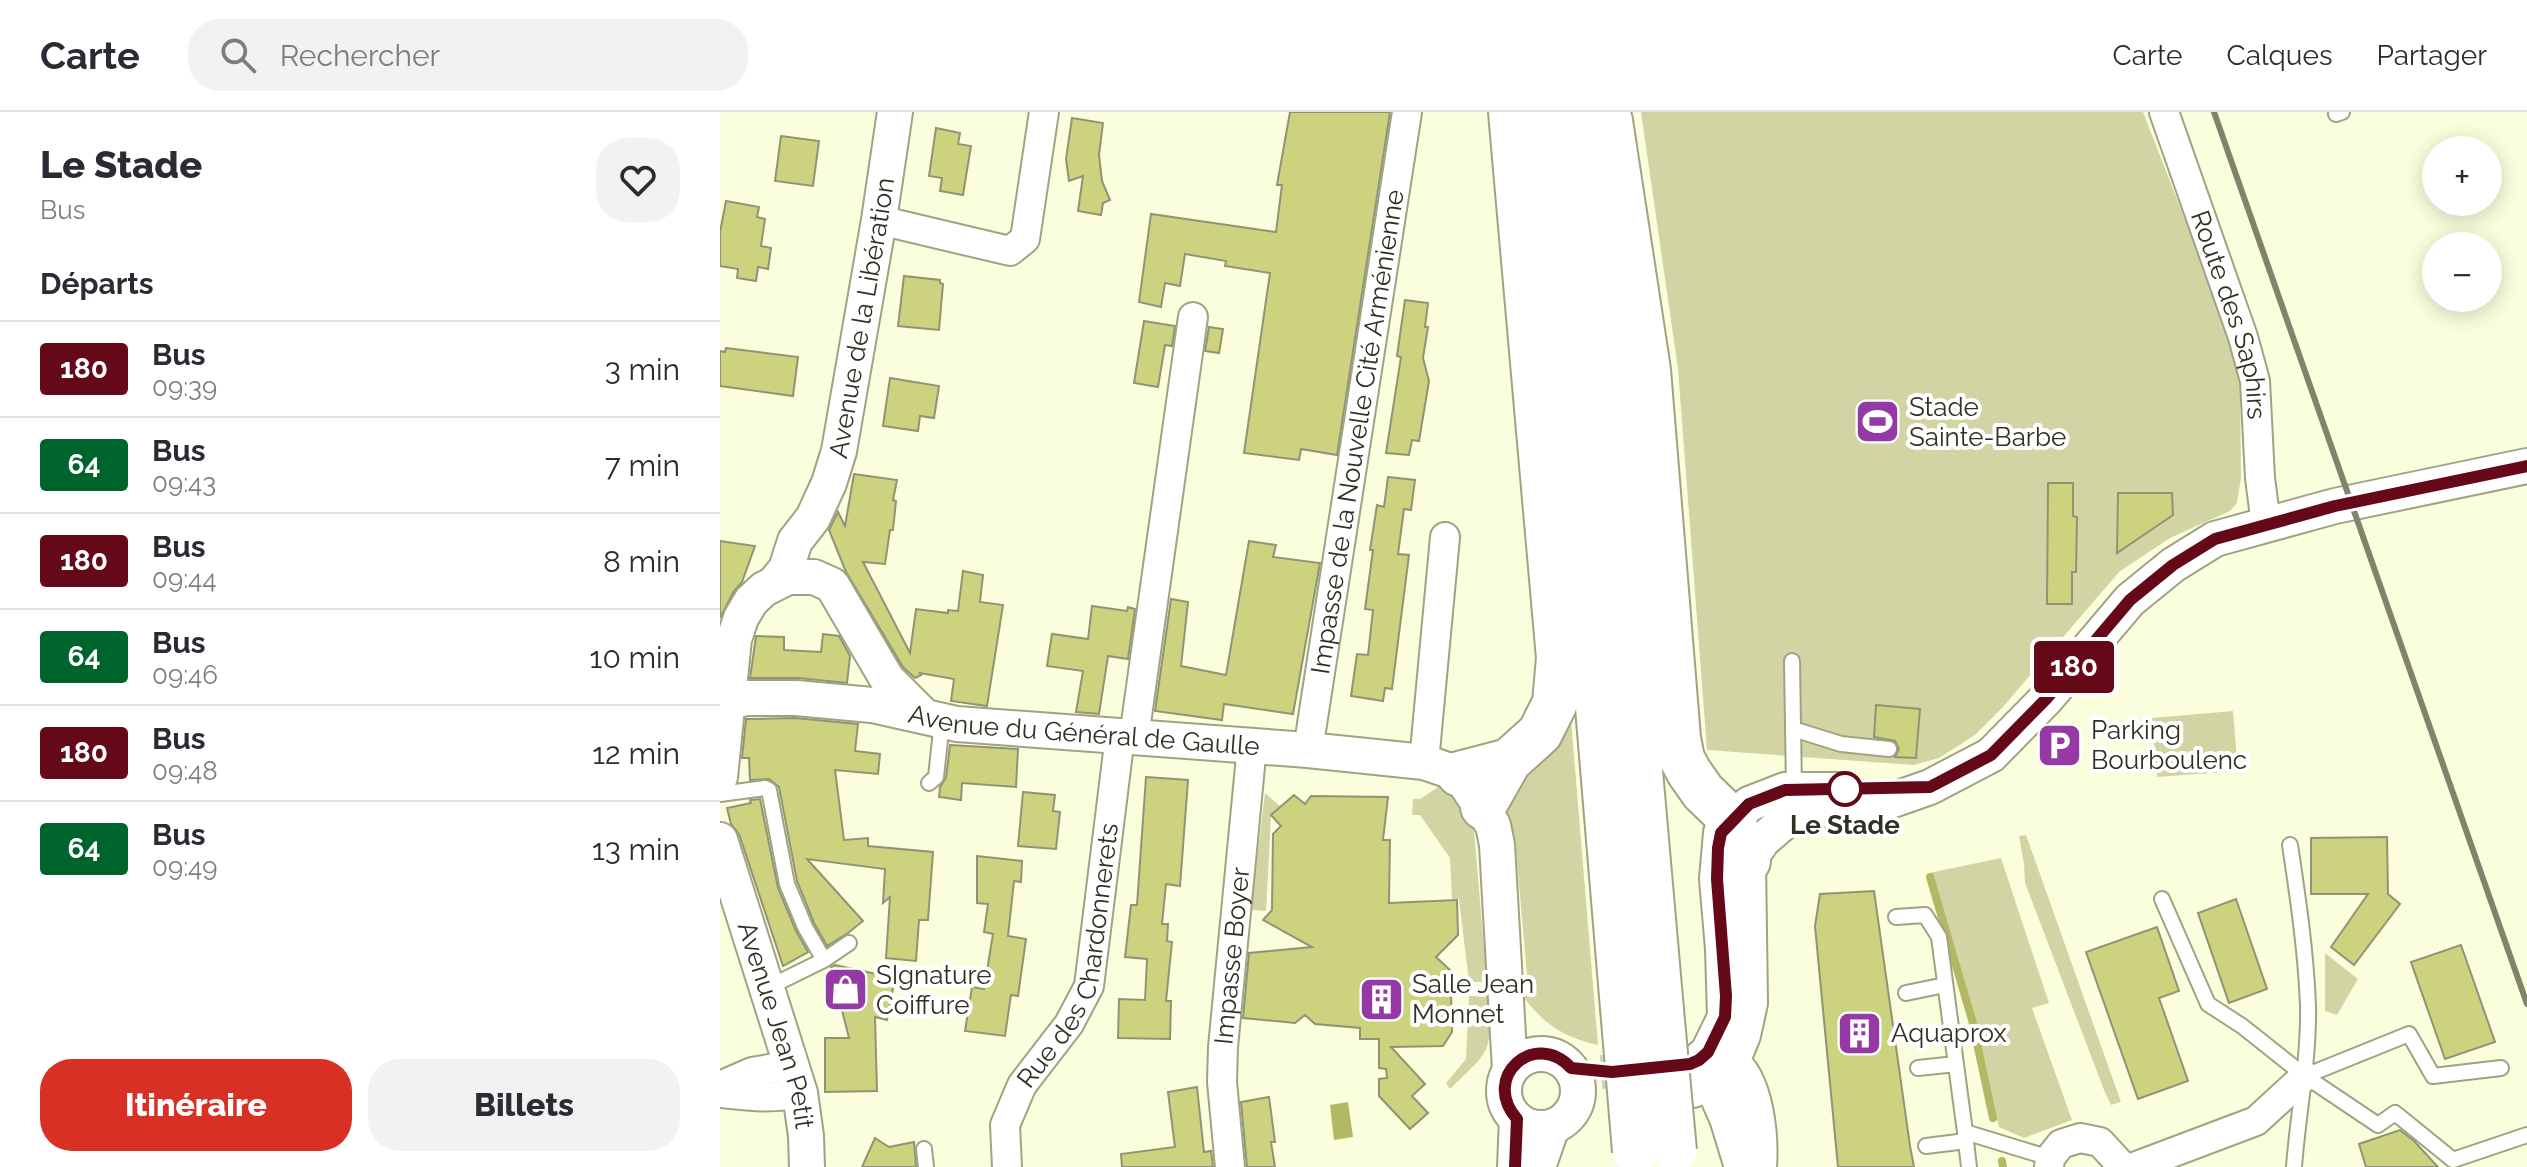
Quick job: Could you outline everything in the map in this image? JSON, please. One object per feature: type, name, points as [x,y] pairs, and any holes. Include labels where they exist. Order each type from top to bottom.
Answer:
[{"type":"highway","points":[[1455,781],[1509,761],[1540,733],[1555,703],[1559,658],[1511,112]]},
{"type":"highway","points":[[1545,112],[1581,501],[1642,1009]]},
{"type":"highway","points":[[1582,112],[1642,1009],[1655,1159]]},
{"type":"highway","points":[[1609,112],[1648,370],[1678,738],[1682,759],[1689,772],[1703,792],[1732,820],[1748,861]]},
{"type":"street","name":"Avenue de la Libération","points":[[777,580],[786,569],[795,541],[813,518],[839,451],[895,112]]},
{"type":"street","points":[[879,220],[1010,251],[1025,239],[1044,112]]},
{"type":"street","name":"Impasse de la Nouvelle Cité Arménienne","points":[[1308,750],[1407,112]]},
{"type":"street","name":"Route des Saphirs","points":[[2164,112],[2243,337],[2255,381],[2260,478],[2266,524]]},
{"type":"street","name":"Rue des Chardonnerets","points":[[1007,1167],[1005,1125],[1022,1085],[1069,1024],[1089,986],[1193,317]]},
{"type":"street","points":[[1707,1070],[1743,1035],[1750,1003],[1748,861],[1795,802],[1930,787],[1991,755],[2046,699],[2130,600],[2185,556],[2215,539],[2335,506],[2527,466]]},
{"type":"street","points":[[813,518],[817,554],[832,585]]},
{"type":"street","points":[[1445,537],[1455,781],[1493,825],[1497,845],[1510,1070]]},
{"type":"street","points":[[720,777],[734,639],[741,618],[751,601],[777,580],[814,577],[832,585]]},
{"type":"street","name":"Avenue du Général de Gaulle","points":[[832,585],[879,692]]},
{"type":"street","name":"Avenue du Général de Gaulle","points":[[729,702],[747,698],[879,692],[932,718],[957,724],[1308,750],[1455,781]]},
{"type":"street","name":"Impasse Boyer","points":[[1230,1167],[1222,1082],[1223,1047],[1252,746]]},
{"type":"street","points":[[1742,1167],[1727,1118],[1707,1070],[1725,1017],[1718,848],[1721,833],[1749,804],[1785,790],[1795,802]]},
{"type":"street","name":"Avenue Jean Petit","points":[[720,840],[796,1079],[806,1136],[807,1167]]},
{"type":"street","points":[[1505,987],[1527,1028],[1584,1075]]},
{"type":"street","points":[[1560,1122],[1539,1128],[1527,1126],[1509,1111],[1504,1092],[1510,1070],[1517,1062],[1537,1053],[1584,1075]]},
{"type":"street","points":[[1707,1070],[1746,1084],[1759,1129],[1759,1167]]},
{"type":"street","points":[[720,1086],[752,1072],[796,1079],[784,1097],[720,1093]]},
{"type":"street","points":[[1538,1167],[1584,1075]]},
{"type":"street","points":[[2134,1167],[2256,1121],[2305,1076]]},
{"type":"street","points":[[1515,1167],[1517,1119]]},
{"type":"street","points":[[2049,1162],[2061,1144],[2080,1138],[2100,1142],[2123,1167]]},
{"type":"lane","points":[[1792,661],[1795,802]]},
{"type":"lane","points":[[929,783],[936,777],[932,718]]},
{"type":"lane","points":[[1793,729],[1841,744],[1889,749]]},
{"type":"lane","points":[[720,794],[769,790],[787,884],[805,927],[824,960]]},
{"type":"lane","points":[[2290,845],[2308,1006],[2305,1076],[2294,1167]]},
{"type":"lane","points":[[2162,899],[2208,1004],[2242,1026],[2305,1076],[2378,1125],[2395,1113],[2453,1160],[2527,1135]]},
{"type":"lane","points":[[1896,917],[1925,915],[1939,937],[1969,1167]]},
{"type":"lane","points":[[767,988],[824,960],[849,943]]},
{"type":"lane","points":[[1906,993],[1945,985]]},
{"type":"lane","points":[[2305,1076],[2409,1034],[2433,1076],[2501,1068]]},
{"type":"lane","points":[[1918,1068],[1956,1064]]},
{"type":"lane","points":[[1926,1146],[1965,1136],[2049,1162]]},
{"type":"lane","points":[[924,1149],[926,1167]]},
{"type":"shaded area","points":[[1641,112],[2143,112],[2232,340],[2240,376],[2241,478],[2237,503],[2230,511],[2170,538],[2119,572],[2002,708],[1975,735],[1939,758],[1914,765],[1707,750],[1678,369]]},
{"type":"shaded area","points":[[1570,708],[1598,1045],[1572,1037],[1552,1026],[1517,989],[1528,986],[1515,840],[1504,840],[1501,797]]},
{"type":"shaded area","points":[[2233,711],[2238,771],[2157,777],[2152,718]]},
{"type":"shaded area","points":[[1438,787],[1460,806],[1474,831],[1487,982],[1469,982],[1459,899],[1452,899],[1450,858],[1420,815],[1412,815],[1413,799],[1420,799]]},
{"type":"shaded area","points":[[1265,793],[1280,806],[1271,816],[1266,911],[1251,910]]},
{"type":"shaded area","points":[[2026,835],[2121,1102],[2111,1105],[2104,1090],[2025,883],[2019,836]]},
{"type":"shaded area","points":[[2001,858],[2049,1003],[2032,1008],[2072,1120],[2024,1138],[1999,1127],[1929,873]]},
{"type":"shaded area","points":[[2325,953],[2358,979],[2337,1015],[2325,1011]]},
{"type":"shaded area","points":[[1469,996],[1488,996],[1489,1040],[1474,1066],[1450,1089],[1446,1083],[1466,1059]]},
{"type":"shaded area","points":[[1348,1102],[1353,1137],[1334,1140],[1330,1105]]},
{"type":"building","points":[[1290,112],[1390,112],[1337,455],[1301,449],[1299,460],[1244,453],[1270,273],[1225,266],[1226,261],[1185,254],[1180,286],[1165,283],[1161,307],[1139,302],[1151,214],[1276,232],[1282,185],[1277,185]]},
{"type":"building","points":[[1072,118],[1103,123],[1099,155],[1102,181],[1110,200],[1103,203],[1101,215],[1078,211],[1083,176],[1069,181],[1066,159]]},
{"type":"building","points":[[936,128],[960,133],[958,144],[971,146],[963,195],[940,191],[942,178],[929,176]]},
{"type":"building","points":[[781,136],[819,141],[813,186],[775,181]]},
{"type":"building","points":[[726,201],[759,207],[757,217],[765,219],[761,246],[771,248],[768,269],[758,267],[756,281],[737,278],[738,269],[720,266],[720,232]]},
{"type":"building","points":[[904,276],[940,280],[943,284],[939,330],[898,326]]},
{"type":"building","points":[[1405,300],[1428,303],[1423,358],[1429,381],[1419,441],[1412,440],[1409,455],[1386,453],[1401,357],[1397,356]]},
{"type":"building","points":[[1144,321],[1175,326],[1172,346],[1165,345],[1158,387],[1134,383]]},
{"type":"building","points":[[1209,327],[1223,329],[1219,353],[1205,351]]},
{"type":"building","points":[[726,348],[798,357],[793,396],[720,386],[720,351],[725,352]]},
{"type":"building","points":[[890,378],[939,386],[934,418],[920,416],[918,431],[883,426]]},
{"type":"building","points":[[854,474],[897,480],[893,530],[890,530],[885,564],[863,562],[910,653],[916,609],[948,613],[948,610],[958,611],[963,571],[983,575],[980,602],[1003,605],[987,706],[951,701],[954,679],[920,673],[915,678],[903,667],[846,572],[829,530],[838,512],[845,526]]},
{"type":"building","points":[[1388,477],[1415,480],[1411,510],[1404,509],[1398,554],[1409,555],[1392,689],[1385,688],[1383,701],[1351,696],[1357,654],[1368,655],[1373,610],[1365,609],[1373,550],[1370,550],[1377,505],[1384,507]]},
{"type":"building","points":[[2048,483],[2073,483],[2073,516],[2077,517],[2072,604],[2047,604]]},
{"type":"building","points":[[2118,493],[2172,493],[2173,515],[2117,553]]},
{"type":"building","points":[[720,541],[755,546],[742,582],[720,618]]},
{"type":"building","points":[[1249,541],[1276,545],[1273,557],[1320,563],[1293,714],[1224,704],[1222,720],[1155,711],[1171,599],[1188,602],[1181,666],[1226,675]]},
{"type":"building","points":[[1092,606],[1127,611],[1128,607],[1135,609],[1128,659],[1108,656],[1099,714],[1076,712],[1083,671],[1047,666],[1052,634],[1088,639]]},
{"type":"building","points":[[823,634],[839,636],[850,656],[847,683],[798,678],[750,678],[756,636],[784,637],[784,650],[821,652]]},
{"type":"building","points":[[1876,705],[1920,709],[1916,758],[1895,757],[1899,749],[1895,741],[1874,737]]},
{"type":"building","points":[[795,718],[858,724],[855,751],[880,754],[878,774],[835,770],[844,840],[868,838],[868,846],[933,852],[928,920],[919,920],[916,961],[886,958],[890,897],[883,903],[885,869],[807,859],[863,921],[827,946],[814,923],[797,881],[779,787],[769,779],[750,780],[749,758],[742,758],[746,719]]},
{"type":"building","points":[[950,745],[1018,749],[1016,787],[962,783],[961,800],[939,797],[940,787],[946,778]]},
{"type":"building","points":[[1146,777],[1188,780],[1180,886],[1166,884],[1162,924],[1168,924],[1167,941],[1172,942],[1166,1001],[1171,1001],[1170,1039],[1118,1038],[1119,999],[1145,1000],[1147,959],[1125,957],[1131,905],[1137,905]]},
{"type":"building","points":[[1023,792],[1055,795],[1053,811],[1060,812],[1056,849],[1018,846]]},
{"type":"building","points":[[1294,795],[1305,804],[1311,796],[1388,797],[1383,840],[1390,840],[1389,903],[1457,900],[1458,935],[1436,957],[1452,972],[1451,982],[1457,989],[1451,995],[1452,1032],[1443,1046],[1391,1047],[1425,1084],[1412,1096],[1428,1113],[1410,1129],[1379,1096],[1379,1079],[1387,1078],[1386,1069],[1379,1068],[1379,1039],[1360,1039],[1360,1028],[1315,1024],[1305,1015],[1295,1023],[1243,1018],[1249,953],[1312,947],[1263,920],[1272,910],[1273,834],[1281,826],[1271,815]]},
{"type":"building","points":[[760,799],[778,888],[808,952],[783,966],[739,834],[731,824],[727,808]]},
{"type":"building","points":[[2387,837],[2388,894],[2400,904],[2354,965],[2331,947],[2368,894],[2311,894],[2311,838]]},
{"type":"building","points":[[977,856],[1022,861],[1021,882],[1014,881],[1008,936],[1026,939],[1018,996],[1011,995],[1005,1036],[965,1031],[972,987],[984,989],[993,934],[984,932],[988,904],[977,903]]},
{"type":"building","name":"Aquaprox","points":[[1874,891],[1914,1167],[1838,1167],[1815,926],[1820,894]]},
{"type":"building","points":[[2236,899],[2267,989],[2229,1003],[2198,913]]},
{"type":"building","points":[[2157,927],[2179,991],[2159,998],[2188,1081],[2138,1099],[2086,952]]},
{"type":"building","points":[[2461,945],[2495,1042],[2445,1059],[2411,962]]},
{"type":"building","points":[[835,965],[895,978],[887,1020],[875,1017],[877,1091],[825,1092],[825,1038],[849,1038],[831,967]]},
{"type":"building","points":[[1197,1087],[1204,1152],[1211,1151],[1213,1167],[1122,1167],[1121,1154],[1175,1147],[1168,1092]]},
{"type":"building","points":[[1269,1097],[1275,1167],[1247,1167],[1241,1102]]},
{"type":"building","points":[[2400,1130],[2438,1167],[2366,1167],[2359,1144]]},
{"type":"building","points":[[875,1138],[889,1147],[914,1142],[916,1167],[862,1167]]},
{"type":"waterway","points":[[1930,877],[1972,1020],[1993,1118]]},
{"type":"waterway","points":[[2002,1161],[2003,1167]]},
{"type":"tunnel","points":[[1601,1072],[1654,1068]]},
{"type":"railway","points":[[2214,112],[2527,1004]]},
{"type":"bus line","name":"180","points":[[1515,1167],[1517,1119],[1505,1102],[1505,1081],[1517,1062],[1527,1056],[1548,1054],[1571,1068],[1612,1072],[1690,1064],[1708,1052],[1725,1017],[1718,848],[1721,833],[1749,804],[1785,790],[1930,787],[1991,755],[2046,699],[2130,600],[2152,580],[2215,539],[2335,506],[2527,466]]},
{"type":"place","name":"Stade Sainte-Barbe","points":[[1878,422]]},
{"type":"place","name":"Parking Bourboulenc","points":[[2060,745]]},
{"type":"place","name":"Le Stade","points":[[1845,789]]},
{"type":"place","name":"SIgnature Coiffure","points":[[845,990]]},
{"type":"place","name":"Salle Jean Monnet","points":[[1381,999]]},
{"type":"place","name":"Aquaprox","points":[[1860,1033]]}]
